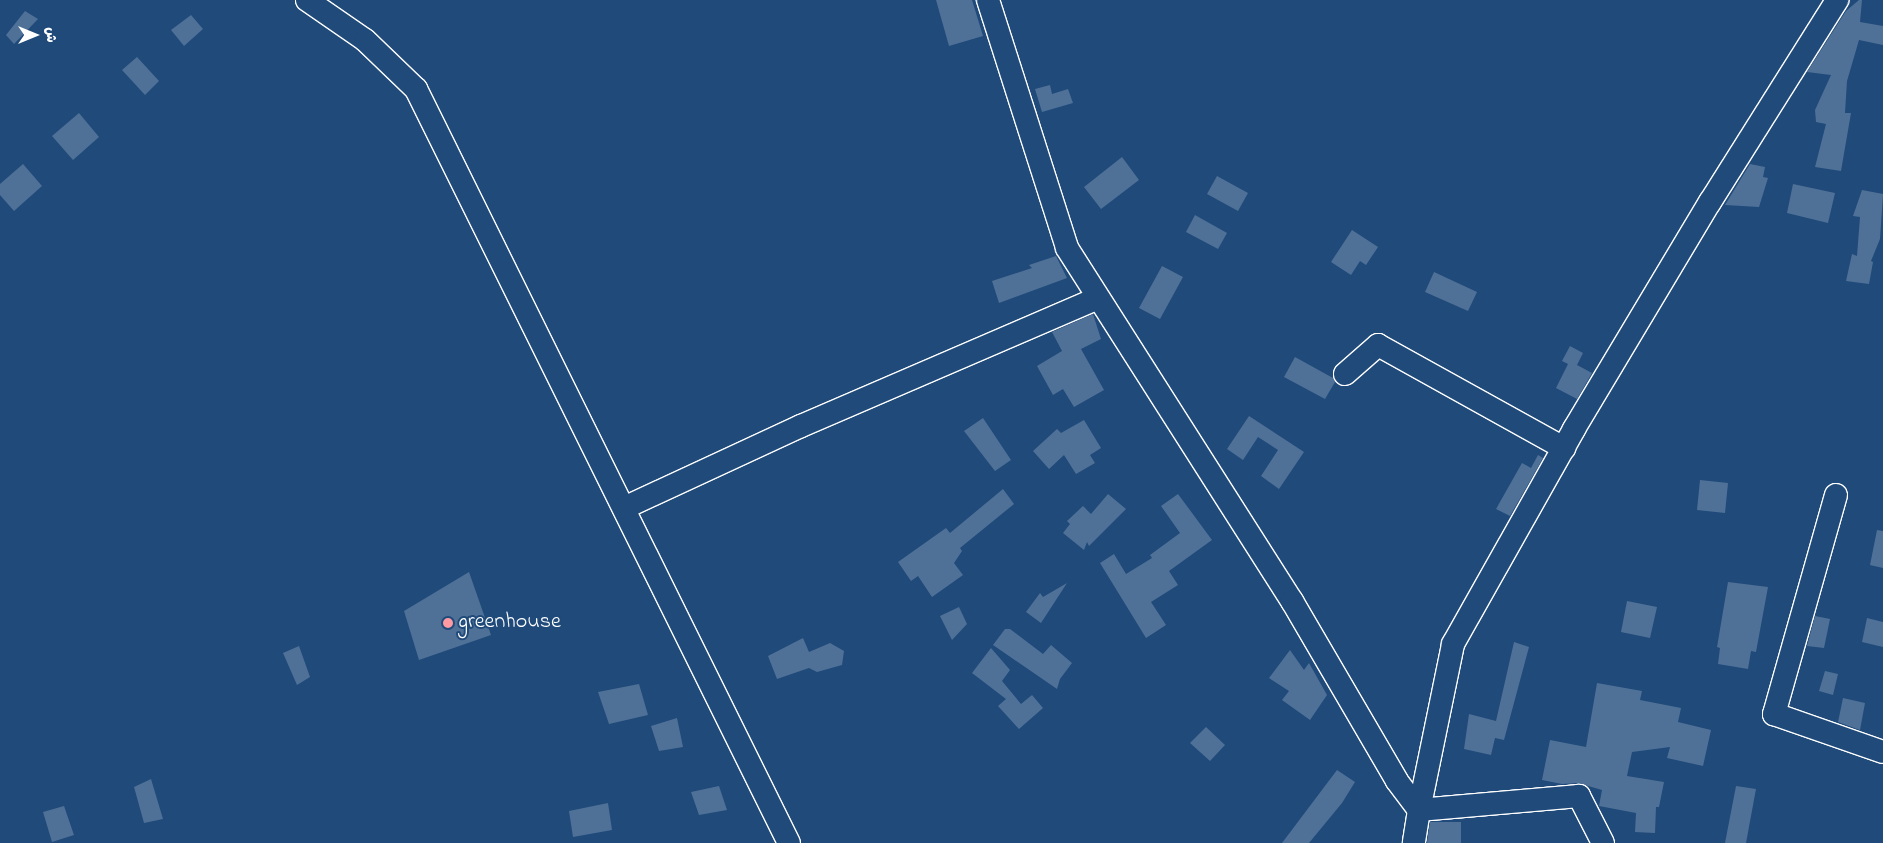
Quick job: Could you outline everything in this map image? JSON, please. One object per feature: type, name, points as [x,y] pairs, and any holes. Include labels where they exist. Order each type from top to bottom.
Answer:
[{"type":"street","points":[[307,0],[365,40],[416,89],[789,843]]},
{"type":"street","points":[[988,0],[1067,248],[1287,592],[1397,781],[1419,810]]},
{"type":"street","points":[[1414,843],[1453,644],[1564,448],[1715,193],[1837,0]]},
{"type":"street","points":[[624,508],[801,426],[1098,298]]},
{"type":"street","points":[[1345,374],[1378,345],[1564,448]]},
{"type":"street","points":[[1836,495],[1774,714],[1883,752]]},
{"type":"street","points":[[1419,810],[1579,796],[1603,843]]},
{"type":"building","points":[[936,0],[972,0],[983,36],[949,46]]},
{"type":"building","points":[[1859,0],[1862,0],[1860,22],[1883,26],[1883,45],[1859,40],[1847,81],[1845,113],[1851,113],[1841,171],[1815,167],[1826,124],[1816,122],[1815,110],[1831,75],[1807,72],[1846,11]]},
{"type":"building","points":[[25,11],[38,19],[14,44],[6,35]]},
{"type":"building","points":[[191,15],[203,29],[184,46],[171,30]]},
{"type":"building","points":[[137,57],[159,81],[145,95],[122,70]]},
{"type":"building","points":[[1050,85],[1052,94],[1068,89],[1073,103],[1042,112],[1035,89]]},
{"type":"building","points":[[79,113],[99,137],[73,160],[52,136]]},
{"type":"building","points":[[1122,157],[1139,180],[1101,209],[1084,187]]},
{"type":"building","points":[[23,164],[42,186],[14,211],[0,195],[0,184]]},
{"type":"building","points":[[1750,164],[1765,167],[1763,177],[1768,178],[1759,207],[1725,205]]},
{"type":"building","points":[[1217,176],[1248,193],[1238,211],[1207,194]]},
{"type":"building","points":[[1793,184],[1835,193],[1828,223],[1787,213]]},
{"type":"building","points":[[1862,190],[1883,194],[1880,239],[1871,261],[1873,262],[1869,284],[1846,281],[1852,254],[1857,256],[1860,217],[1853,216]]},
{"type":"building","points":[[1195,215],[1227,233],[1218,249],[1186,232]]},
{"type":"building","points":[[1352,230],[1378,247],[1366,265],[1360,261],[1351,275],[1331,262]]},
{"type":"building","points":[[1056,256],[1067,278],[999,303],[992,281],[1032,268],[1029,265]]},
{"type":"building","points":[[1162,266],[1183,277],[1160,319],[1139,308]]},
{"type":"building","points":[[1434,272],[1477,292],[1468,311],[1425,292]]},
{"type":"building","points":[[1093,314],[1101,339],[1081,349],[1104,390],[1074,407],[1063,389],[1053,395],[1037,366],[1062,351],[1052,332]]},
{"type":"building","points":[[1570,346],[1583,353],[1577,365],[1592,373],[1577,399],[1556,388],[1568,364],[1562,361]]},
{"type":"building","points":[[1295,357],[1333,378],[1335,382],[1325,399],[1284,377]]},
{"type":"building","points":[[1249,416],[1304,452],[1279,489],[1261,476],[1278,450],[1258,437],[1243,460],[1227,449]]},
{"type":"building","points":[[983,418],[1011,460],[995,471],[964,431]]},
{"type":"building","points":[[1084,420],[1101,448],[1090,455],[1095,463],[1076,474],[1064,455],[1049,469],[1033,451],[1057,429],[1061,433]]},
{"type":"building","points":[[1538,455],[1543,458],[1510,516],[1496,509],[1522,463],[1531,468]]},
{"type":"building","points":[[1700,480],[1728,483],[1725,513],[1697,510]]},
{"type":"building","points":[[1003,489],[1014,504],[960,548],[962,551],[954,563],[963,575],[932,597],[918,576],[911,581],[898,562],[946,528],[950,533]]},
{"type":"building","points":[[1108,494],[1126,509],[1089,546],[1087,542],[1084,550],[1063,533],[1070,524],[1067,521],[1083,506],[1091,514]]},
{"type":"building","points":[[1178,494],[1212,540],[1169,571],[1178,585],[1151,602],[1166,625],[1146,638],[1100,563],[1114,554],[1126,574],[1152,558],[1150,555],[1180,533],[1161,506]]},
{"type":"building","points":[[1877,530],[1883,531],[1883,568],[1870,565]]},
{"type":"building","name":"greenhouse","points":[[469,572],[491,635],[419,660],[404,611]]},
{"type":"building","points":[[1728,582],[1768,587],[1756,652],[1751,651],[1748,669],[1718,664],[1720,648],[1717,647]]},
{"type":"building","points":[[1067,583],[1041,623],[1026,612],[1040,593],[1043,597]]},
{"type":"building","points":[[1627,601],[1657,607],[1650,638],[1621,632]]},
{"type":"building","points":[[959,607],[967,624],[952,640],[940,616]]},
{"type":"building","points":[[1815,616],[1830,619],[1824,648],[1807,646]]},
{"type":"building","points":[[1867,618],[1883,622],[1883,647],[1862,642]]},
{"type":"building","points":[[1005,629],[1010,629],[1043,654],[1051,645],[1072,663],[1060,679],[1057,689],[993,645]]},
{"type":"building","points":[[803,638],[809,652],[830,643],[844,651],[842,665],[817,672],[809,668],[777,679],[768,656]]},
{"type":"building","points":[[1514,642],[1529,647],[1504,740],[1495,738],[1491,755],[1464,749],[1469,714],[1496,721]]},
{"type":"building","points":[[299,646],[310,677],[297,685],[283,653]]},
{"type":"building","points":[[991,648],[1010,670],[1002,681],[1021,704],[1032,695],[1043,708],[1019,729],[998,706],[1006,699],[972,673]]},
{"type":"building","points":[[1290,650],[1304,670],[1309,663],[1327,695],[1310,720],[1282,700],[1289,691],[1269,678]]},
{"type":"building","points":[[1825,671],[1838,674],[1833,695],[1819,691]]},
{"type":"building","points":[[1597,683],[1642,691],[1640,700],[1681,708],[1678,722],[1711,730],[1703,766],[1667,758],[1670,747],[1632,752],[1627,776],[1664,782],[1659,807],[1656,807],[1655,833],[1635,832],[1636,813],[1599,806],[1602,790],[1578,783],[1562,784],[1542,780],[1550,740],[1586,747]]},
{"type":"building","points":[[639,684],[648,715],[609,724],[598,692]]},
{"type":"building","points":[[1843,698],[1865,703],[1860,730],[1838,722]]},
{"type":"building","points":[[677,718],[683,747],[659,751],[651,726]]},
{"type":"building","points":[[1206,727],[1225,745],[1210,761],[1190,743]]},
{"type":"building","points":[[1337,770],[1355,782],[1342,803],[1309,843],[1282,843]]},
{"type":"building","points":[[151,779],[163,819],[144,823],[134,787]]},
{"type":"building","points":[[719,786],[727,810],[699,815],[691,792]]},
{"type":"building","points":[[1736,786],[1756,789],[1746,843],[1725,843]]},
{"type":"building","points":[[608,803],[612,830],[573,837],[569,811]]},
{"type":"building","points":[[64,806],[74,835],[52,842],[43,812]]},
{"type":"building","points":[[1430,822],[1461,822],[1461,843],[1427,843]]},
{"type":"place","name":"greenhouse","points":[[448,623]]}]
